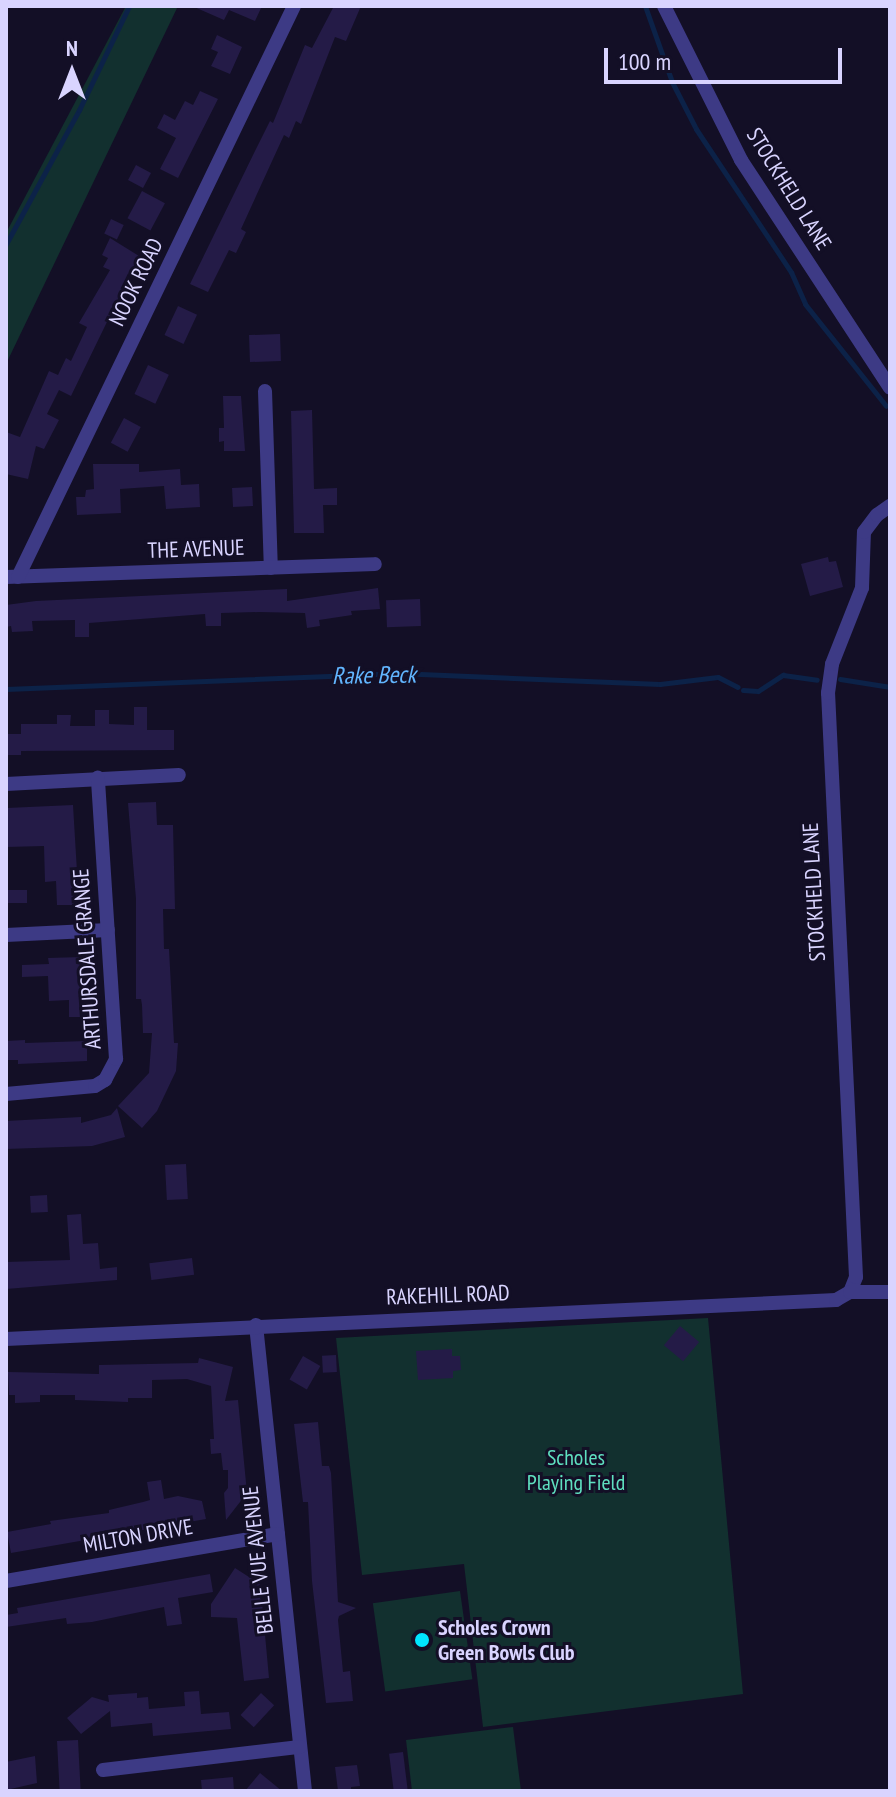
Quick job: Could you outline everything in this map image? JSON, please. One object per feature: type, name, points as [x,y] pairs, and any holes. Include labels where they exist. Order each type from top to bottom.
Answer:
[{"type":"street","name":"NOOK ROAD","points":[[12,577],[294,6]]},
{"type":"street","name":"STOCKHELD LANE","points":[[664,6],[741,160],[890,388]]},
{"type":"street","points":[[265,391],[271,568]]},
{"type":"street","name":"STOCKHELD LANE","points":[[850,1292],[856,1277],[828,693],[832,664],[862,588],[864,532],[877,515],[890,506]]},
{"type":"street","name":"THE AVENUE","points":[[12,577],[375,564]]},
{"type":"street","points":[[6,784],[179,775]]},
{"type":"street","name":"ARTHURSDALE GRANGE","points":[[6,1094],[84,1090],[105,1080],[116,1059],[98,778]]},
{"type":"street","points":[[6,935],[108,930]]},
{"type":"street","name":"RAKEHILL ROAD","points":[[6,1339],[836,1300],[850,1292],[890,1292]]},
{"type":"street","name":"BELLE VUE AVENUE","points":[[256,1325],[305,1791]]},
{"type":"street","name":"MILTON DRIVE","points":[[6,1581],[278,1534]]},
{"type":"street","points":[[103,1770],[300,1747]]},
{"type":"green space","points":[[126,6],[178,6],[6,364],[6,233]]},
{"type":"green space","name":"Scholes Playing Field","points":[[708,1318],[743,1694],[483,1727],[464,1564],[362,1575],[336,1338]]},
{"type":"green space","name":"Scholes Crown Green Bowls Club","points":[[460,1591],[472,1679],[385,1691],[373,1603]]},
{"type":"green space","points":[[513,1727],[521,1791],[412,1791],[406,1740]]},
{"type":"building","points":[[192,6],[262,6],[255,21],[229,10],[224,20]]},
{"type":"building","points":[[334,6],[361,6],[346,41],[335,37],[301,124],[296,121],[289,138],[284,135],[241,229],[246,232],[236,253],[229,250],[208,292],[190,284],[270,121],[273,123],[305,45],[312,48]]},
{"type":"building","points":[[217,35],[242,47],[230,74],[211,66],[218,52],[211,49]]},
{"type":"building","points":[[200,91],[218,99],[178,178],[160,169],[176,138],[157,128],[164,114],[175,120],[185,101],[193,105]]},
{"type":"building","points":[[136,165],[151,173],[143,188],[128,180]]},
{"type":"building","points":[[142,191],[165,203],[150,231],[127,218]]},
{"type":"building","points":[[111,219],[124,225],[117,239],[104,234]]},
{"type":"building","points":[[110,238],[139,256],[71,396],[59,390],[47,414],[59,420],[44,449],[36,446],[28,479],[6,474],[6,432],[20,437],[49,371],[58,375],[66,358],[71,361],[87,327],[79,323],[110,270],[103,267],[108,258],[102,255]]},
{"type":"building","points":[[178,306],[197,315],[184,344],[164,335]]},
{"type":"building","points":[[280,334],[281,361],[250,362],[249,335]]},
{"type":"building","points":[[148,365],[169,375],[155,404],[134,394]]},
{"type":"building","points":[[223,396],[241,396],[245,451],[224,451],[224,441],[219,442],[219,428],[224,428]]},
{"type":"building","points":[[312,410],[314,489],[337,488],[337,505],[323,505],[324,533],[294,533],[291,411]]},
{"type":"building","points":[[124,418],[141,427],[128,452],[111,443]]},
{"type":"building","points":[[93,464],[139,464],[139,472],[180,469],[181,485],[199,484],[200,507],[166,509],[164,486],[120,489],[121,513],[77,515],[76,497],[85,497],[86,490],[94,489]]},
{"type":"building","points":[[252,487],[253,506],[233,507],[232,488]]},
{"type":"building","points":[[828,557],[829,562],[836,561],[843,587],[810,596],[801,564]]},
{"type":"building","points":[[378,588],[380,609],[351,611],[352,615],[319,620],[320,626],[307,628],[305,613],[259,612],[221,613],[221,626],[206,626],[205,614],[89,623],[89,637],[75,637],[75,620],[32,621],[33,631],[12,632],[11,626],[6,627],[6,605],[36,601],[287,589],[287,601]]},
{"type":"building","points":[[420,599],[421,626],[387,627],[386,600]]},
{"type":"building","points":[[134,707],[147,707],[147,730],[174,730],[174,750],[21,751],[21,755],[6,755],[6,734],[21,734],[21,724],[57,724],[57,715],[71,715],[70,726],[95,726],[95,710],[109,710],[109,724],[134,725]]},
{"type":"building","points":[[156,802],[157,825],[173,825],[175,909],[163,909],[164,949],[169,949],[174,1043],[178,1043],[176,1071],[157,1111],[142,1128],[118,1106],[149,1073],[152,1033],[143,1033],[141,999],[136,999],[136,899],[128,803]]},
{"type":"building","points":[[73,805],[79,905],[57,905],[56,881],[45,882],[44,846],[6,847],[7,808]]},
{"type":"building","points":[[6,890],[27,890],[27,903],[6,903]]},
{"type":"building","points":[[82,957],[83,1017],[69,1017],[69,1000],[49,1001],[48,976],[22,977],[22,965],[49,964],[48,958]]},
{"type":"building","points":[[25,1040],[25,1043],[87,1041],[87,1061],[18,1064],[18,1060],[6,1060],[6,1041]]},
{"type":"building","points":[[117,1108],[125,1137],[92,1146],[6,1149],[6,1121],[81,1117],[81,1123],[111,1115]]},
{"type":"building","points":[[186,1164],[188,1199],[167,1200],[165,1165]]},
{"type":"building","points":[[47,1195],[48,1212],[31,1213],[30,1196]]},
{"type":"building","points":[[81,1214],[83,1244],[98,1243],[100,1269],[117,1267],[117,1280],[6,1289],[6,1262],[70,1260],[67,1215]]},
{"type":"building","points":[[192,1258],[194,1275],[151,1280],[149,1263]]},
{"type":"building","points":[[680,1326],[699,1342],[683,1361],[664,1345]]},
{"type":"building","points":[[452,1349],[452,1356],[460,1356],[461,1370],[453,1371],[453,1378],[418,1380],[416,1351]]},
{"type":"building","points":[[336,1355],[337,1372],[323,1373],[322,1356]]},
{"type":"building","points":[[303,1356],[320,1366],[307,1389],[290,1379]]},
{"type":"building","points":[[199,1358],[233,1367],[225,1401],[238,1400],[247,1493],[226,1520],[224,1493],[228,1488],[228,1470],[223,1470],[221,1453],[211,1454],[210,1439],[214,1439],[211,1386],[187,1379],[152,1380],[152,1398],[128,1398],[128,1402],[75,1400],[75,1395],[40,1395],[40,1402],[15,1403],[15,1395],[9,1395],[8,1372],[99,1374],[99,1365],[198,1363]]},
{"type":"building","points":[[318,1422],[322,1466],[329,1466],[331,1473],[338,1602],[356,1608],[339,1616],[338,1620],[343,1672],[350,1671],[353,1701],[326,1703],[312,1581],[308,1502],[303,1502],[294,1424]]},
{"type":"building","points":[[161,1480],[164,1499],[178,1496],[202,1501],[206,1519],[11,1553],[7,1532],[51,1524],[50,1521],[109,1513],[109,1510],[150,1500],[147,1482]]},
{"type":"building","points":[[235,1568],[260,1584],[256,1590],[262,1602],[269,1678],[244,1681],[237,1618],[211,1617],[211,1604]]},
{"type":"building","points":[[210,1574],[213,1592],[178,1598],[182,1624],[167,1626],[164,1607],[92,1622],[67,1624],[66,1618],[6,1627],[6,1615],[18,1613],[17,1608]]},
{"type":"building","points":[[199,1691],[201,1714],[229,1712],[231,1729],[153,1736],[152,1723],[111,1727],[110,1711],[81,1734],[67,1718],[92,1697],[109,1702],[108,1695],[137,1693],[137,1698],[148,1697],[149,1709],[185,1706],[184,1692]]},
{"type":"building","points":[[261,1693],[274,1705],[254,1727],[241,1715]]},
{"type":"building","points":[[78,1740],[81,1791],[60,1791],[57,1741]]},
{"type":"building","points":[[403,1752],[408,1791],[394,1791],[389,1754]]},
{"type":"building","points":[[35,1756],[37,1783],[6,1790],[6,1762]]},
{"type":"building","points":[[357,1765],[360,1786],[351,1787],[351,1791],[338,1791],[335,1767]]},
{"type":"building","points":[[260,1773],[282,1791],[245,1791]]},
{"type":"building","points":[[233,1777],[234,1791],[202,1791],[201,1780]]},
{"type":"waterway","points":[[6,244],[79,110],[129,6]]},
{"type":"waterway","points":[[645,6],[672,82],[696,129],[791,272],[805,304],[886,406]]},
{"type":"waterway","name":"Rake Beck","points":[[6,689],[397,673],[660,684],[718,677],[738,687]]},
{"type":"waterway","name":"Rake Beck","points":[[743,690],[758,691],[783,675],[817,680]]},
{"type":"waterway","name":"Rake Beck","points":[[840,679],[890,687]]},
{"type":"place","name":"Scholes Crown Green Bowls Club","points":[[422,1640]]}]
